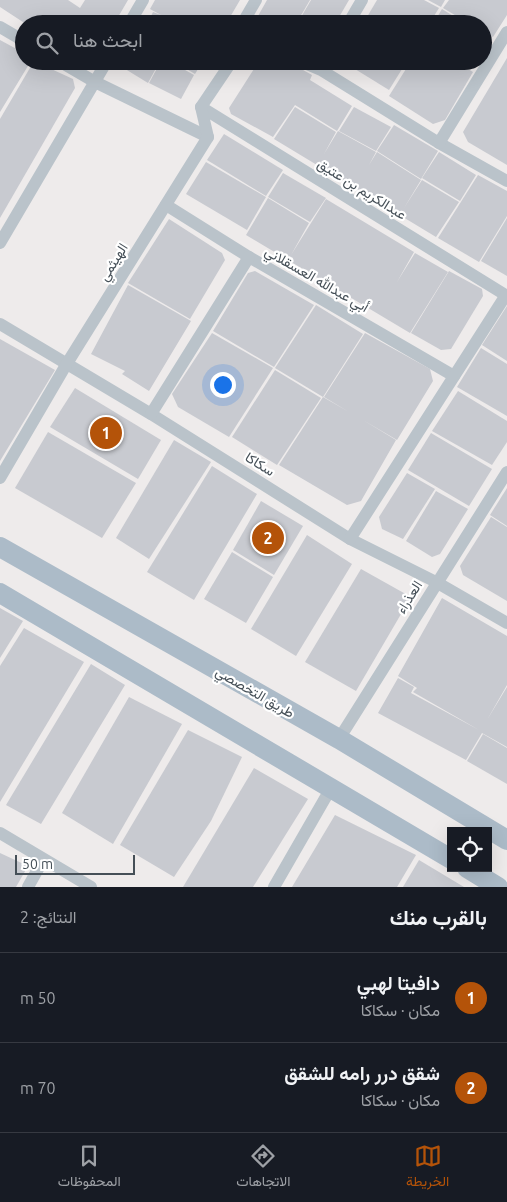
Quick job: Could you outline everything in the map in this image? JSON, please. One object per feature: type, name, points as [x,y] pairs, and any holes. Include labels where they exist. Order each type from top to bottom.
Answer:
[{"type":"main road","name":"طريق التخصصي","points":[[0,547],[338,739],[507,840]]},
{"type":"main road","points":[[0,593],[447,857]]},
{"type":"main road","points":[[473,872],[498,887]]},
{"type":"street","points":[[134,15],[142,0]]},
{"type":"street","points":[[247,15],[256,0]]},
{"type":"street","points":[[353,15],[362,0]]},
{"type":"street","points":[[0,27],[15,36]]},
{"type":"street","points":[[492,56],[507,32]]},
{"type":"street","points":[[74,70],[95,82],[208,137]]},
{"type":"street","points":[[0,243],[102,70]]},
{"type":"street","points":[[208,137],[200,107],[226,70]]},
{"type":"street","points":[[330,70],[439,143],[507,181]]},
{"type":"street","points":[[439,143],[484,70]]},
{"type":"street","name":"عبدالكريم بن عتيق","points":[[200,107],[507,295]]},
{"type":"street","name":"الهيثمي","points":[[0,478],[66,365],[208,137]]},
{"type":"street","name":"أبي عبدالله العسقلاني","points":[[166,205],[249,257],[454,376]]},
{"type":"street","points":[[151,414],[249,257]]},
{"type":"street","points":[[350,539],[507,295]]},
{"type":"street","name":"سكاكا","points":[[0,324],[151,414],[350,539],[436,582],[507,623]]},
{"type":"street","name":"العذراء","points":[[338,739],[507,472]]},
{"type":"street","points":[[274,887],[331,788]]},
{"type":"street","points":[[0,834],[90,887]]},
{"type":"street","points":[[28,887],[44,860]]},
{"type":"building","points":[[0,0],[68,0],[80,8],[85,0],[128,0],[119,15],[15,15],[15,17],[0,7]]},
{"type":"building","points":[[155,0],[240,0],[231,15],[161,15],[150,9]]},
{"type":"building","points":[[267,0],[310,0],[301,15],[259,15]]},
{"type":"building","points":[[311,0],[349,0],[340,15],[302,15]]},
{"type":"building","points":[[377,0],[424,0],[439,8],[435,15],[368,15]]},
{"type":"building","points":[[428,0],[445,0],[441,7]]},
{"type":"building","points":[[449,0],[507,0],[507,15],[493,37],[492,15],[455,15],[443,8]]},
{"type":"building","points":[[442,9],[452,15],[438,15]]},
{"type":"building","points":[[0,40],[15,48],[15,70],[26,70],[0,112]]},
{"type":"building","points":[[507,58],[507,165],[468,142],[463,132]]},
{"type":"building","points":[[29,70],[54,70],[73,79],[75,88],[0,218],[0,119]]},
{"type":"building","points":[[127,70],[155,70],[148,83]]},
{"type":"building","points":[[156,70],[185,70],[194,75],[181,99],[149,83]]},
{"type":"building","points":[[188,70],[197,70],[195,74]]},
{"type":"building","points":[[253,70],[303,70],[312,75],[310,80],[352,106],[337,131],[295,105],[273,137],[231,114],[229,108]]},
{"type":"building","points":[[357,70],[401,70],[389,90]]},
{"type":"building","points":[[405,70],[470,70],[473,72],[445,120],[433,124],[389,96]]},
{"type":"building","points":[[295,107],[336,132],[324,154],[338,131],[376,152],[369,165],[377,152],[421,180],[404,208],[422,180],[459,202],[436,237],[274,139]]},
{"type":"building","points":[[354,107],[391,127],[376,151],[339,131]]},
{"type":"building","points":[[394,125],[438,151],[421,179],[377,151]]},
{"type":"building","points":[[224,134],[283,170],[266,196],[207,160]]},
{"type":"building","points":[[439,152],[476,175],[460,201],[422,178]]},
{"type":"building","points":[[206,162],[266,197],[247,230],[186,194]]},
{"type":"building","points":[[283,173],[326,198],[310,222],[268,197]]},
{"type":"building","points":[[478,175],[507,191],[507,216],[479,262],[438,238]]},
{"type":"building","points":[[268,198],[309,223],[291,255],[326,199],[414,252],[397,282],[415,253],[448,272],[410,333],[246,235]]},
{"type":"building","points":[[507,218],[507,276],[481,261]]},
{"type":"building","points":[[169,219],[222,253],[225,260],[190,319],[128,283]]},
{"type":"building","points":[[255,271],[314,305],[274,367],[213,331],[248,273]]},
{"type":"building","points":[[449,271],[482,289],[483,296],[451,349],[441,350],[411,333]]},
{"type":"building","points":[[128,285],[191,321],[149,391],[122,374],[125,371],[91,354]]},
{"type":"building","points":[[316,305],[363,334],[323,397],[275,368]]},
{"type":"building","points":[[507,306],[507,361],[482,345]]},
{"type":"building","points":[[212,333],[273,368],[229,437],[178,407],[172,394]]},
{"type":"building","points":[[365,333],[430,369],[433,381],[397,440],[363,420],[396,440],[361,501],[347,505],[279,465],[323,397],[349,412],[324,397]]},
{"type":"building","points":[[0,339],[55,370],[0,461]]},
{"type":"building","points":[[481,348],[507,364],[507,416],[457,387]]},
{"type":"building","points":[[275,370],[321,398],[277,465],[232,437]]},
{"type":"building","points":[[75,388],[161,440],[138,479],[50,427]]},
{"type":"building","points":[[458,391],[507,421],[507,442],[492,465],[432,431]]},
{"type":"building","points":[[48,432],[136,483],[102,538],[15,488]]},
{"type":"building","points":[[431,433],[492,469],[469,506],[408,470]]},
{"type":"building","points":[[174,440],[211,462],[149,559],[116,538]]},
{"type":"building","points":[[212,466],[257,494],[194,600],[147,572]]},
{"type":"building","points":[[407,473],[435,489],[403,539],[382,529],[379,517]]},
{"type":"building","points":[[507,488],[507,526],[490,515]]},
{"type":"building","points":[[436,491],[468,509],[440,554],[432,557],[406,541]]},
{"type":"building","points":[[261,501],[303,526],[274,575],[233,550]]},
{"type":"building","points":[[491,517],[507,527],[507,601],[463,575],[460,566]]},
{"type":"building","points":[[307,535],[352,564],[296,656],[251,629]]},
{"type":"building","points":[[232,552],[273,577],[246,623],[204,599]]},
{"type":"building","points":[[361,569],[411,597],[356,691],[305,662]]},
{"type":"building","points":[[442,598],[507,636],[507,685],[487,720],[507,687],[507,747],[482,733],[466,760],[378,713],[398,678],[414,687],[411,693],[479,730],[413,692],[417,688],[398,676]]},
{"type":"building","points":[[0,608],[23,621],[0,658]]},
{"type":"building","points":[[24,628],[84,662],[0,802],[0,666]]},
{"type":"building","points":[[91,664],[125,685],[41,824],[6,805]]},
{"type":"building","points":[[129,697],[182,724],[113,844],[62,813]]},
{"type":"building","points":[[188,730],[242,757],[211,821],[174,877],[120,845]]},
{"type":"building","points":[[483,734],[507,748],[507,784],[467,761]]},
{"type":"building","points":[[254,768],[308,799],[253,887],[183,887]]},
{"type":"building","points":[[335,815],[416,855],[397,887],[292,887]]},
{"type":"building","points":[[0,853],[28,866],[16,887],[0,887]]},
{"type":"building","points":[[419,860],[464,887],[403,887]]},
{"type":"place","name":"دافيتا لهبي","points":[[106,433]]},
{"type":"place","name":"شقق درر رامه للشقق","points":[[268,538]]}]
